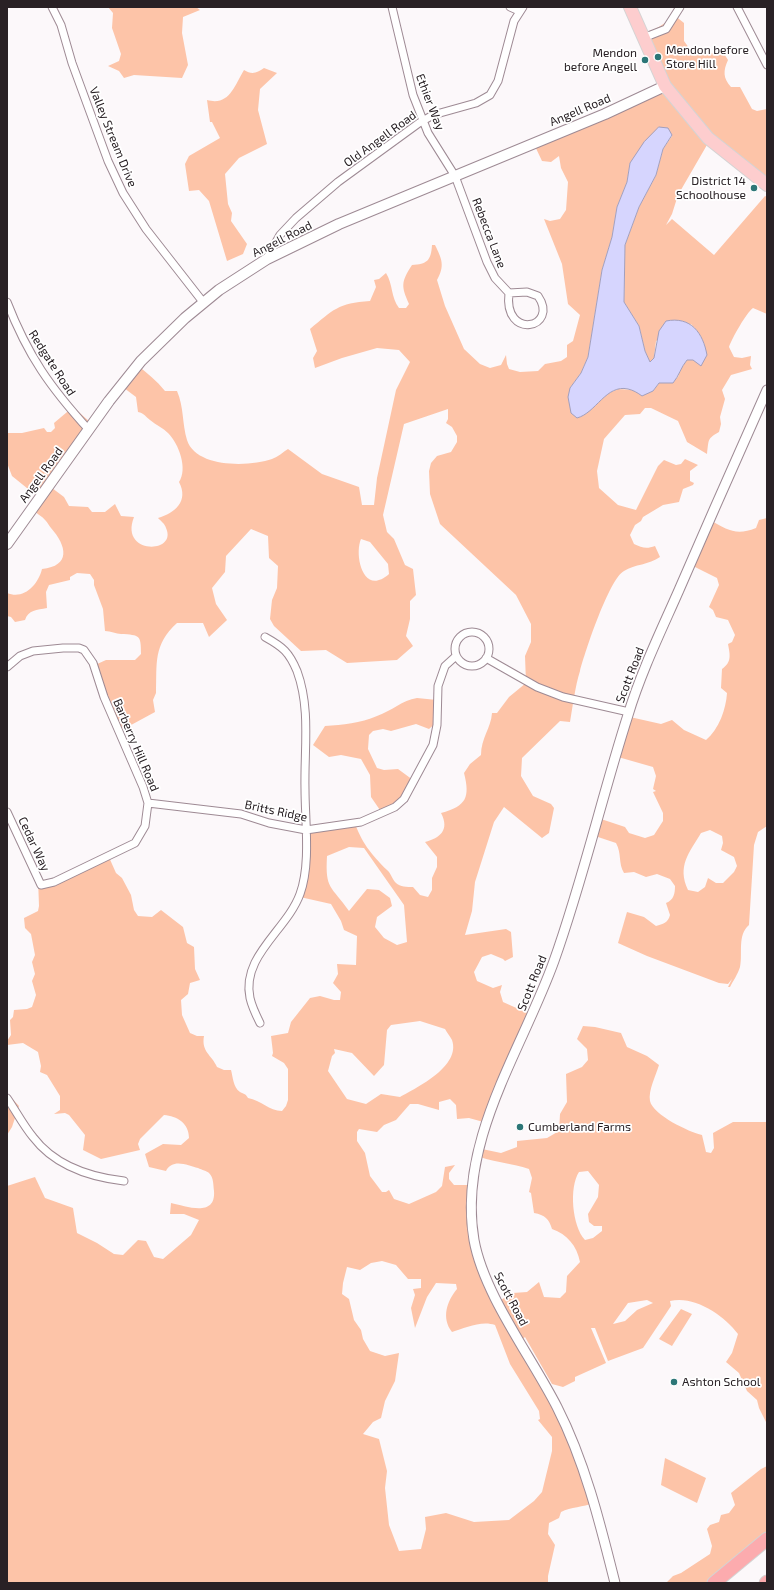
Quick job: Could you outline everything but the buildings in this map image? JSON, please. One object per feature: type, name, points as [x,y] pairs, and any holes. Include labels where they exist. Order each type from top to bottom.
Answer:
[{"type":"highway","points":[[714,1583],[767,1539]]},
{"type":"main road","points":[[630,7],[665,86],[708,138],[767,185]]},
{"type":"main road","name":"Angell Road","points":[[7,544],[109,401],[141,360],[219,290],[266,259],[339,224],[605,114],[665,86]]},
{"type":"street","name":"Valley Stream Drive","points":[[52,7],[61,25],[72,63],[108,161],[123,193],[146,229],[204,302]]},
{"type":"street","name":"Ethier Way","points":[[392,7],[412,95],[424,120],[428,133],[455,176]]},
{"type":"street","points":[[510,7],[521,9]]},
{"type":"street","points":[[643,38],[666,29],[680,7]]},
{"type":"street","points":[[736,7],[767,65]]},
{"type":"street","name":"Old Angell Road","points":[[266,259],[280,235],[296,218],[338,182],[424,120],[476,103],[490,95],[498,81],[514,21],[521,9]]},
{"type":"street","name":"Rebecca Lane","points":[[455,176],[487,262],[496,278],[509,293]]},
{"type":"street","points":[[509,293],[535,293],[543,306],[544,312],[542,318],[534,324],[526,325],[517,323],[509,307],[509,293]]},
{"type":"street","name":"Redgate Road","points":[[7,302],[18,330],[35,362],[59,396],[89,430]]},
{"type":"street","name":"Scott Road","points":[[615,1583],[600,1526],[572,1440],[558,1409],[505,1315],[482,1268],[474,1240],[471,1207],[474,1166],[484,1131],[554,961],[567,923],[629,712],[649,658],[767,390]]},
{"type":"street","points":[[468,632],[483,636],[488,643],[489,650],[486,658],[481,663],[474,666],[461,662],[456,656],[456,641],[461,635],[468,632]]},
{"type":"street","points":[[260,1023],[250,996],[255,962],[265,945],[286,921],[300,895],[305,863],[306,830],[306,722],[302,688],[297,672],[284,647],[265,637]]},
{"type":"street","name":"Barberry Hill Road","points":[[7,667],[20,656],[32,651],[63,648],[79,648],[84,650],[93,663],[104,697],[143,787],[148,803],[145,826],[135,843],[54,882],[41,885]]},
{"type":"street","name":"Britts Ridge","points":[[148,803],[241,814],[269,823],[306,830],[361,822],[395,807],[404,799],[433,745],[437,725],[438,686],[445,666],[456,656]]},
{"type":"street","points":[[486,658],[537,687],[563,697],[629,712]]},
{"type":"street","name":"Cedar Way","points":[[7,812],[41,885]]},
{"type":"street","points":[[7,1098],[33,1137],[43,1149],[57,1159],[74,1170],[95,1177],[124,1181]]},
{"type":"shaded area","points":[[108,7],[196,7],[200,10],[183,17],[182,33],[188,65],[182,78],[134,75],[124,78],[119,71],[108,66],[119,61],[121,54],[112,28],[113,13]]},
{"type":"shaded area","points":[[674,15],[684,23],[684,41],[694,55],[723,52],[728,60],[725,68],[725,77],[728,84],[731,87],[740,87],[752,109],[757,111],[767,109],[767,183],[711,138],[678,195],[672,214],[666,225],[672,219],[714,255],[765,196],[767,197],[767,314],[753,308],[750,310],[729,347],[734,357],[742,358],[751,356],[750,365],[752,369],[731,375],[722,390],[725,399],[720,417],[721,424],[719,432],[712,436],[709,440],[707,454],[687,442],[678,421],[651,408],[645,408],[640,414],[625,415],[604,439],[597,471],[599,488],[618,505],[636,510],[658,466],[664,460],[676,465],[681,464],[685,459],[698,465],[690,471],[690,481],[694,483],[693,485],[683,489],[679,502],[663,505],[643,517],[641,521],[635,525],[630,535],[634,544],[644,548],[655,546],[660,557],[651,562],[628,569],[618,577],[598,617],[587,648],[577,683],[570,722],[560,721],[522,758],[521,776],[533,796],[551,804],[554,808],[549,833],[542,838],[504,807],[494,822],[475,882],[472,911],[465,935],[506,929],[511,932],[513,957],[505,961],[491,954],[482,957],[474,972],[477,981],[493,988],[502,985],[500,992],[503,1002],[532,1015],[487,1123],[469,1118],[457,1119],[456,1105],[450,1099],[439,1102],[439,1110],[418,1104],[410,1104],[396,1120],[384,1125],[377,1132],[359,1129],[357,1132],[357,1141],[365,1153],[370,1176],[382,1192],[389,1190],[394,1199],[409,1204],[436,1192],[442,1186],[445,1167],[455,1165],[449,1173],[449,1179],[454,1185],[472,1185],[475,1241],[499,1301],[513,1293],[527,1292],[539,1282],[544,1297],[560,1298],[566,1292],[567,1276],[580,1262],[574,1246],[567,1237],[552,1229],[546,1218],[534,1213],[531,1193],[529,1192],[532,1178],[529,1169],[480,1157],[482,1149],[501,1153],[517,1147],[517,1141],[547,1138],[559,1131],[560,1114],[567,1102],[566,1074],[582,1067],[588,1060],[587,1049],[577,1039],[583,1026],[621,1033],[627,1047],[647,1056],[659,1065],[650,1093],[650,1101],[658,1112],[664,1117],[702,1135],[706,1152],[711,1153],[714,1148],[713,1133],[733,1122],[767,1122],[767,1424],[759,1408],[757,1400],[747,1391],[739,1373],[726,1362],[732,1353],[738,1334],[725,1320],[708,1308],[689,1301],[670,1301],[671,1306],[643,1348],[608,1361],[595,1328],[591,1328],[606,1363],[575,1377],[575,1381],[563,1387],[552,1384],[525,1337],[520,1341],[560,1412],[594,1503],[561,1512],[559,1518],[549,1523],[548,1534],[555,1545],[548,1576],[548,1583],[7,1583],[7,1186],[35,1177],[45,1198],[73,1208],[77,1233],[114,1254],[123,1255],[138,1240],[146,1241],[154,1257],[163,1259],[191,1235],[199,1220],[184,1214],[170,1214],[171,1203],[192,1208],[205,1207],[210,1205],[213,1199],[214,1191],[213,1179],[211,1175],[190,1165],[172,1165],[166,1171],[149,1167],[145,1154],[163,1144],[181,1145],[189,1138],[185,1124],[173,1117],[164,1115],[140,1139],[138,1144],[140,1150],[101,1159],[83,1150],[85,1135],[69,1115],[65,1113],[54,1114],[60,1110],[60,1096],[47,1075],[40,1072],[41,1066],[38,1052],[23,1043],[7,1045],[7,1041],[11,1035],[10,1020],[13,1017],[14,1010],[32,1007],[36,995],[32,981],[35,974],[32,962],[35,955],[31,934],[25,928],[24,918],[38,911],[38,879],[51,881],[108,855],[116,873],[122,878],[131,895],[134,910],[138,916],[152,917],[161,910],[183,927],[187,943],[194,947],[195,969],[200,980],[190,983],[188,994],[181,1000],[182,1015],[190,1033],[197,1036],[204,1036],[203,1041],[205,1050],[217,1067],[224,1070],[231,1070],[235,1085],[240,1092],[248,1098],[277,1111],[282,1111],[288,1100],[288,1069],[284,1063],[272,1056],[271,1036],[288,1033],[291,1022],[310,998],[320,996],[340,1000],[341,992],[333,983],[338,974],[337,964],[356,965],[357,936],[344,930],[341,921],[331,904],[300,897],[305,829],[354,821],[360,836],[367,847],[388,871],[393,880],[402,886],[413,887],[420,895],[428,897],[432,890],[432,878],[437,867],[437,857],[425,842],[439,836],[444,829],[444,819],[441,813],[461,804],[464,799],[467,788],[464,773],[470,764],[481,755],[481,749],[490,724],[492,713],[497,713],[509,697],[526,683],[525,656],[531,642],[531,624],[516,595],[440,524],[430,494],[429,471],[431,463],[437,456],[451,452],[457,442],[457,436],[452,427],[446,423],[448,419],[448,409],[404,424],[383,515],[387,532],[394,539],[405,565],[413,569],[416,595],[410,601],[410,619],[406,636],[413,646],[397,660],[347,663],[326,650],[301,651],[274,626],[270,619],[272,600],[277,588],[278,566],[269,558],[268,536],[251,529],[226,556],[225,572],[212,588],[216,604],[227,620],[209,637],[203,623],[177,623],[169,631],[160,647],[158,655],[156,693],[153,700],[155,712],[120,731],[95,665],[106,660],[135,660],[141,654],[141,643],[136,636],[105,631],[103,609],[94,585],[94,580],[90,574],[77,573],[70,577],[70,580],[49,585],[46,592],[47,608],[31,612],[25,620],[15,622],[11,617],[7,616],[7,593],[13,595],[24,593],[29,590],[34,585],[42,569],[58,564],[62,559],[63,548],[56,535],[44,519],[31,509],[38,497],[12,476],[7,463],[7,433],[22,433],[44,428],[47,432],[51,432],[55,428],[54,423],[73,407],[90,422],[48,485],[64,497],[69,506],[88,507],[92,512],[105,512],[115,504],[121,516],[134,517],[132,529],[134,538],[141,544],[157,546],[164,543],[167,537],[166,528],[158,518],[170,513],[179,505],[182,489],[179,482],[182,477],[183,470],[181,457],[176,443],[168,433],[143,414],[138,412],[136,397],[120,385],[137,365],[155,380],[165,391],[177,391],[181,403],[187,440],[192,449],[201,456],[224,463],[250,463],[272,459],[288,449],[322,474],[359,487],[362,505],[374,505],[377,478],[396,390],[410,362],[399,350],[377,348],[342,358],[315,368],[313,358],[317,351],[310,329],[331,312],[343,306],[370,301],[376,287],[374,280],[379,279],[386,273],[396,304],[399,308],[406,308],[409,304],[403,284],[404,280],[412,265],[421,264],[427,261],[431,255],[432,245],[435,245],[442,262],[441,271],[437,280],[445,306],[464,349],[480,364],[490,368],[501,365],[506,355],[509,369],[520,372],[538,371],[545,364],[561,361],[567,357],[567,345],[573,341],[580,315],[568,304],[562,264],[544,219],[550,221],[560,219],[566,210],[568,182],[561,168],[559,156],[551,162],[542,161],[533,142],[665,89],[643,33],[664,24]],"holes":[[[659,127],[672,136],[663,149],[656,175],[639,207],[625,245],[624,302],[639,326],[645,351],[650,362],[654,358],[656,341],[691,324],[699,334],[705,346],[693,360],[687,360],[681,367],[678,377],[659,383],[653,391],[618,389],[606,394],[570,388],[581,373],[588,357],[602,270],[612,237],[617,207],[627,182],[630,163]],[[361,539],[370,542],[388,564],[389,574],[380,580],[373,580],[367,577],[360,563],[359,554]],[[349,847],[364,848],[404,905],[407,942],[397,945],[384,938],[375,927],[377,917],[392,906],[390,898],[379,890],[367,889],[349,911],[330,886],[327,875],[327,856]],[[420,1021],[445,1029],[452,1040],[453,1050],[444,1067],[417,1088],[400,1097],[381,1094],[366,1104],[347,1099],[328,1071],[332,1056],[335,1053],[334,1049],[352,1053],[374,1076],[384,1065],[387,1030],[391,1025]],[[588,1171],[599,1185],[598,1197],[588,1214],[589,1222],[594,1226],[602,1226],[602,1231],[593,1238],[585,1240],[577,1226],[573,1206],[576,1179],[579,1172]],[[382,1261],[396,1265],[408,1279],[421,1279],[421,1288],[413,1289],[415,1295],[411,1308],[415,1328],[427,1297],[436,1283],[456,1284],[457,1289],[450,1299],[446,1315],[452,1332],[484,1323],[495,1325],[510,1364],[539,1411],[540,1419],[538,1420],[552,1437],[552,1451],[542,1492],[534,1501],[509,1520],[474,1522],[446,1513],[425,1517],[426,1529],[421,1549],[399,1551],[389,1525],[385,1488],[387,1471],[379,1439],[363,1434],[373,1422],[381,1418],[385,1401],[395,1381],[399,1353],[385,1356],[370,1351],[363,1339],[361,1330],[354,1320],[349,1299],[342,1294],[343,1283],[347,1267],[360,1270],[371,1263]],[[647,1300],[653,1303],[637,1310],[625,1321],[613,1324],[628,1303]]]},
{"type":"shaded area","points":[[264,68],[277,73],[260,89],[258,110],[267,144],[239,158],[225,174],[228,204],[232,213],[231,221],[247,244],[243,254],[227,261],[209,201],[199,190],[189,191],[185,164],[189,156],[220,138],[212,122],[210,122],[207,100],[214,101],[226,98],[234,89],[244,70],[254,73]]},
{"type":"shaded area","points":[[767,518],[767,826],[758,832],[754,845],[749,925],[743,934],[739,970],[730,987],[728,987],[732,979],[728,984],[719,983],[647,956],[618,943],[627,912],[644,917],[656,926],[667,921],[670,915],[666,903],[672,898],[675,886],[670,879],[657,874],[646,877],[634,872],[624,873],[616,843],[595,836],[601,819],[625,827],[629,833],[645,838],[654,835],[663,821],[663,813],[653,792],[656,791],[653,789],[656,776],[653,767],[618,757],[630,717],[661,724],[672,720],[684,730],[706,740],[718,725],[725,706],[727,693],[721,688],[722,669],[729,661],[730,655],[728,644],[732,642],[735,635],[728,620],[716,617],[713,610],[709,607],[719,585],[717,578],[691,565],[710,520],[732,531],[743,532],[756,528],[759,520]],"holes":[[[710,830],[722,836],[723,843],[721,850],[734,857],[737,866],[734,872],[723,883],[716,883],[708,878],[705,887],[698,892],[688,890],[685,881],[684,867],[689,853],[701,833]]]},
{"type":"shaded area","points":[[417,698],[437,700],[437,722],[429,729],[416,724],[391,731],[383,729],[373,731],[369,735],[368,749],[377,768],[384,770],[398,769],[413,780],[405,795],[382,813],[371,797],[370,775],[361,759],[341,755],[329,757],[313,745],[325,726],[358,722],[382,714],[407,701]]},
{"type":"shaded area","points":[[7,1093],[19,1106],[12,1127],[7,1135]]},
{"type":"shaded area","points":[[681,1309],[692,1314],[672,1346],[659,1339]]},
{"type":"shaded area","points":[[665,1458],[706,1478],[697,1503],[661,1485]]},
{"type":"shaded area","points":[[767,1466],[767,1537],[710,1583],[666,1583],[673,1576],[681,1573],[710,1554],[712,1546],[707,1529],[710,1525],[719,1522],[721,1515],[729,1513],[735,1505],[731,1493],[761,1469]]},
{"type":"water","points":[[659,127],[668,128],[672,135],[663,149],[656,175],[639,207],[625,245],[624,302],[639,326],[645,351],[650,362],[654,358],[659,331],[666,321],[682,321],[694,328],[699,333],[707,355],[701,366],[693,360],[687,360],[673,383],[659,383],[653,391],[642,396],[628,389],[613,391],[590,411],[577,418],[571,413],[568,397],[570,388],[581,373],[588,357],[602,270],[612,237],[617,207],[627,182],[630,163],[644,142]]},
{"type":"place","name":"Mendon before Store Hill","points":[[658,57]]},
{"type":"place","name":"Mendon before Angell","points":[[645,60]]},
{"type":"place","name":"District 14 Schoolhouse","points":[[754,188]]},
{"type":"place","name":"Cumberland Farms","points":[[520,1127]]},
{"type":"place","name":"Ashton School","points":[[674,1382]]}]
